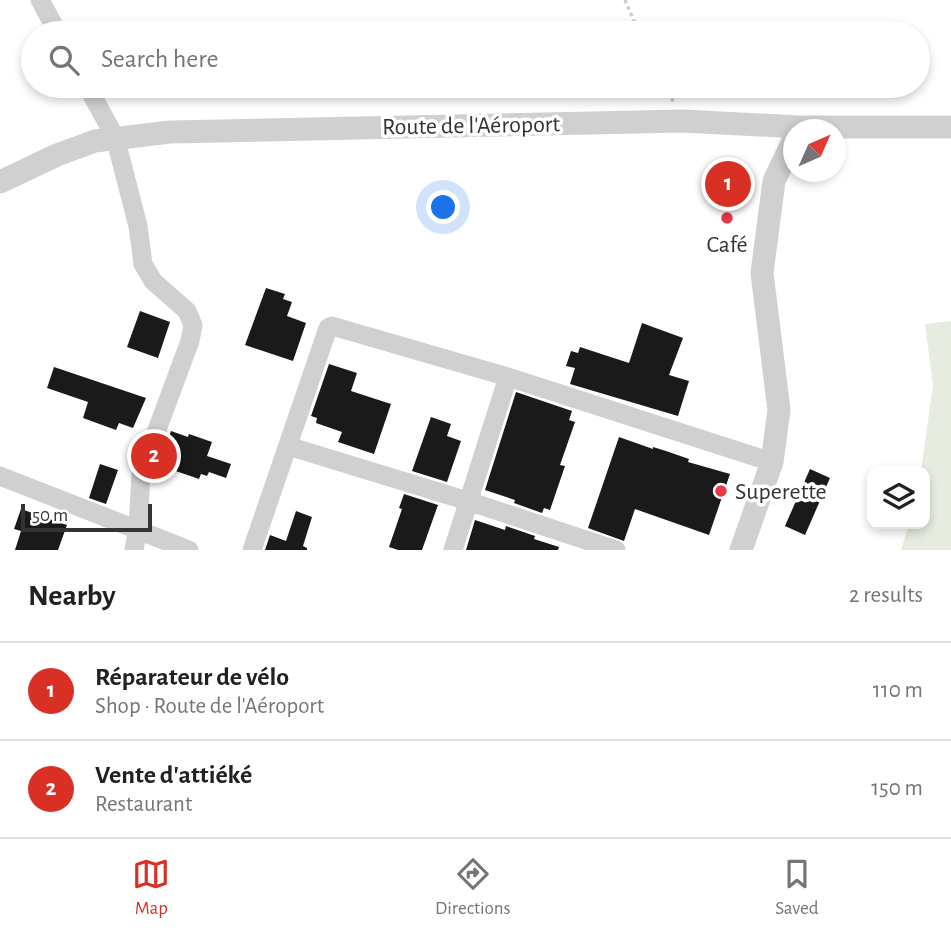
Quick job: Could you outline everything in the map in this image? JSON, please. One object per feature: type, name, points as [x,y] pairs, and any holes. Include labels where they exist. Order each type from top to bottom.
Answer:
[{"type":"street","points":[[40,0],[51,21]]},
{"type":"street","points":[[94,98],[115,137],[138,226],[143,264],[153,281],[187,311],[193,325],[190,341],[141,473],[134,550]]},
{"type":"street","name":"Route de l'Aéroport","points":[[0,182],[57,155],[95,141],[170,132],[683,121],[783,131]]},
{"type":"street","name":"Route de l'Aéroport","points":[[846,130],[951,127]]},
{"type":"street","points":[[741,550],[772,462],[779,410],[762,273],[774,181],[783,162]]},
{"type":"street","points":[[252,550],[328,328],[332,326],[508,377],[772,462]]},
{"type":"street","points":[[453,550],[508,377]]},
{"type":"street","points":[[288,446],[616,550]]},
{"type":"street","points":[[0,476],[190,550]]},
{"type":"path","points":[[625,0],[634,21]]},
{"type":"shaded area","points":[[951,321],[951,550],[901,550],[907,529],[930,529],[930,466],[922,466],[933,385],[925,324]]},
{"type":"building","points":[[266,288],[285,294],[283,299],[292,302],[287,316],[306,323],[293,361],[245,345]]},
{"type":"building","points":[[140,311],[170,322],[158,358],[127,347]]},
{"type":"building","points":[[642,323],[683,338],[669,375],[689,381],[678,416],[570,384],[575,368],[566,366],[571,351],[578,353],[580,347],[629,363]]},
{"type":"building","points":[[329,364],[357,373],[351,391],[391,404],[374,454],[338,442],[342,432],[316,423],[317,418],[311,416]]},
{"type":"building","points":[[54,367],[146,398],[133,428],[119,423],[116,430],[83,418],[88,402],[47,388]]},
{"type":"building","points":[[516,392],[572,411],[569,420],[575,422],[560,465],[565,466],[550,510],[544,508],[542,513],[485,490]]},
{"type":"building","points":[[431,417],[451,424],[447,436],[461,441],[447,482],[412,471]]},
{"type":"building","points":[[171,431],[212,442],[207,456],[231,464],[226,478],[209,472],[207,476],[201,474],[199,479],[164,467],[165,464],[160,463]]},
{"type":"building","points":[[619,437],[730,474],[709,535],[635,509],[624,541],[588,528]]},
{"type":"building","points":[[100,464],[118,470],[106,504],[89,498]]},
{"type":"building","points":[[810,469],[830,478],[805,535],[785,526]]},
{"type":"building","points":[[404,494],[438,505],[422,550],[398,550],[389,547],[402,509],[399,508]]},
{"type":"building","points":[[21,509],[67,525],[58,550],[15,550],[21,531],[14,529]]},
{"type":"building","points":[[296,511],[312,517],[303,546],[307,550],[265,550],[270,535],[286,541]]},
{"type":"building","points":[[475,520],[505,530],[506,526],[535,536],[534,539],[559,547],[558,550],[466,550]]},
{"type":"place","name":"Réparateur de vélo","points":[[728,184]]},
{"type":"place","name":"Café","points":[[727,218]]},
{"type":"place","name":"Vente d'attiéké","points":[[154,456]]},
{"type":"place","name":"Superette","points":[[721,491]]}]
